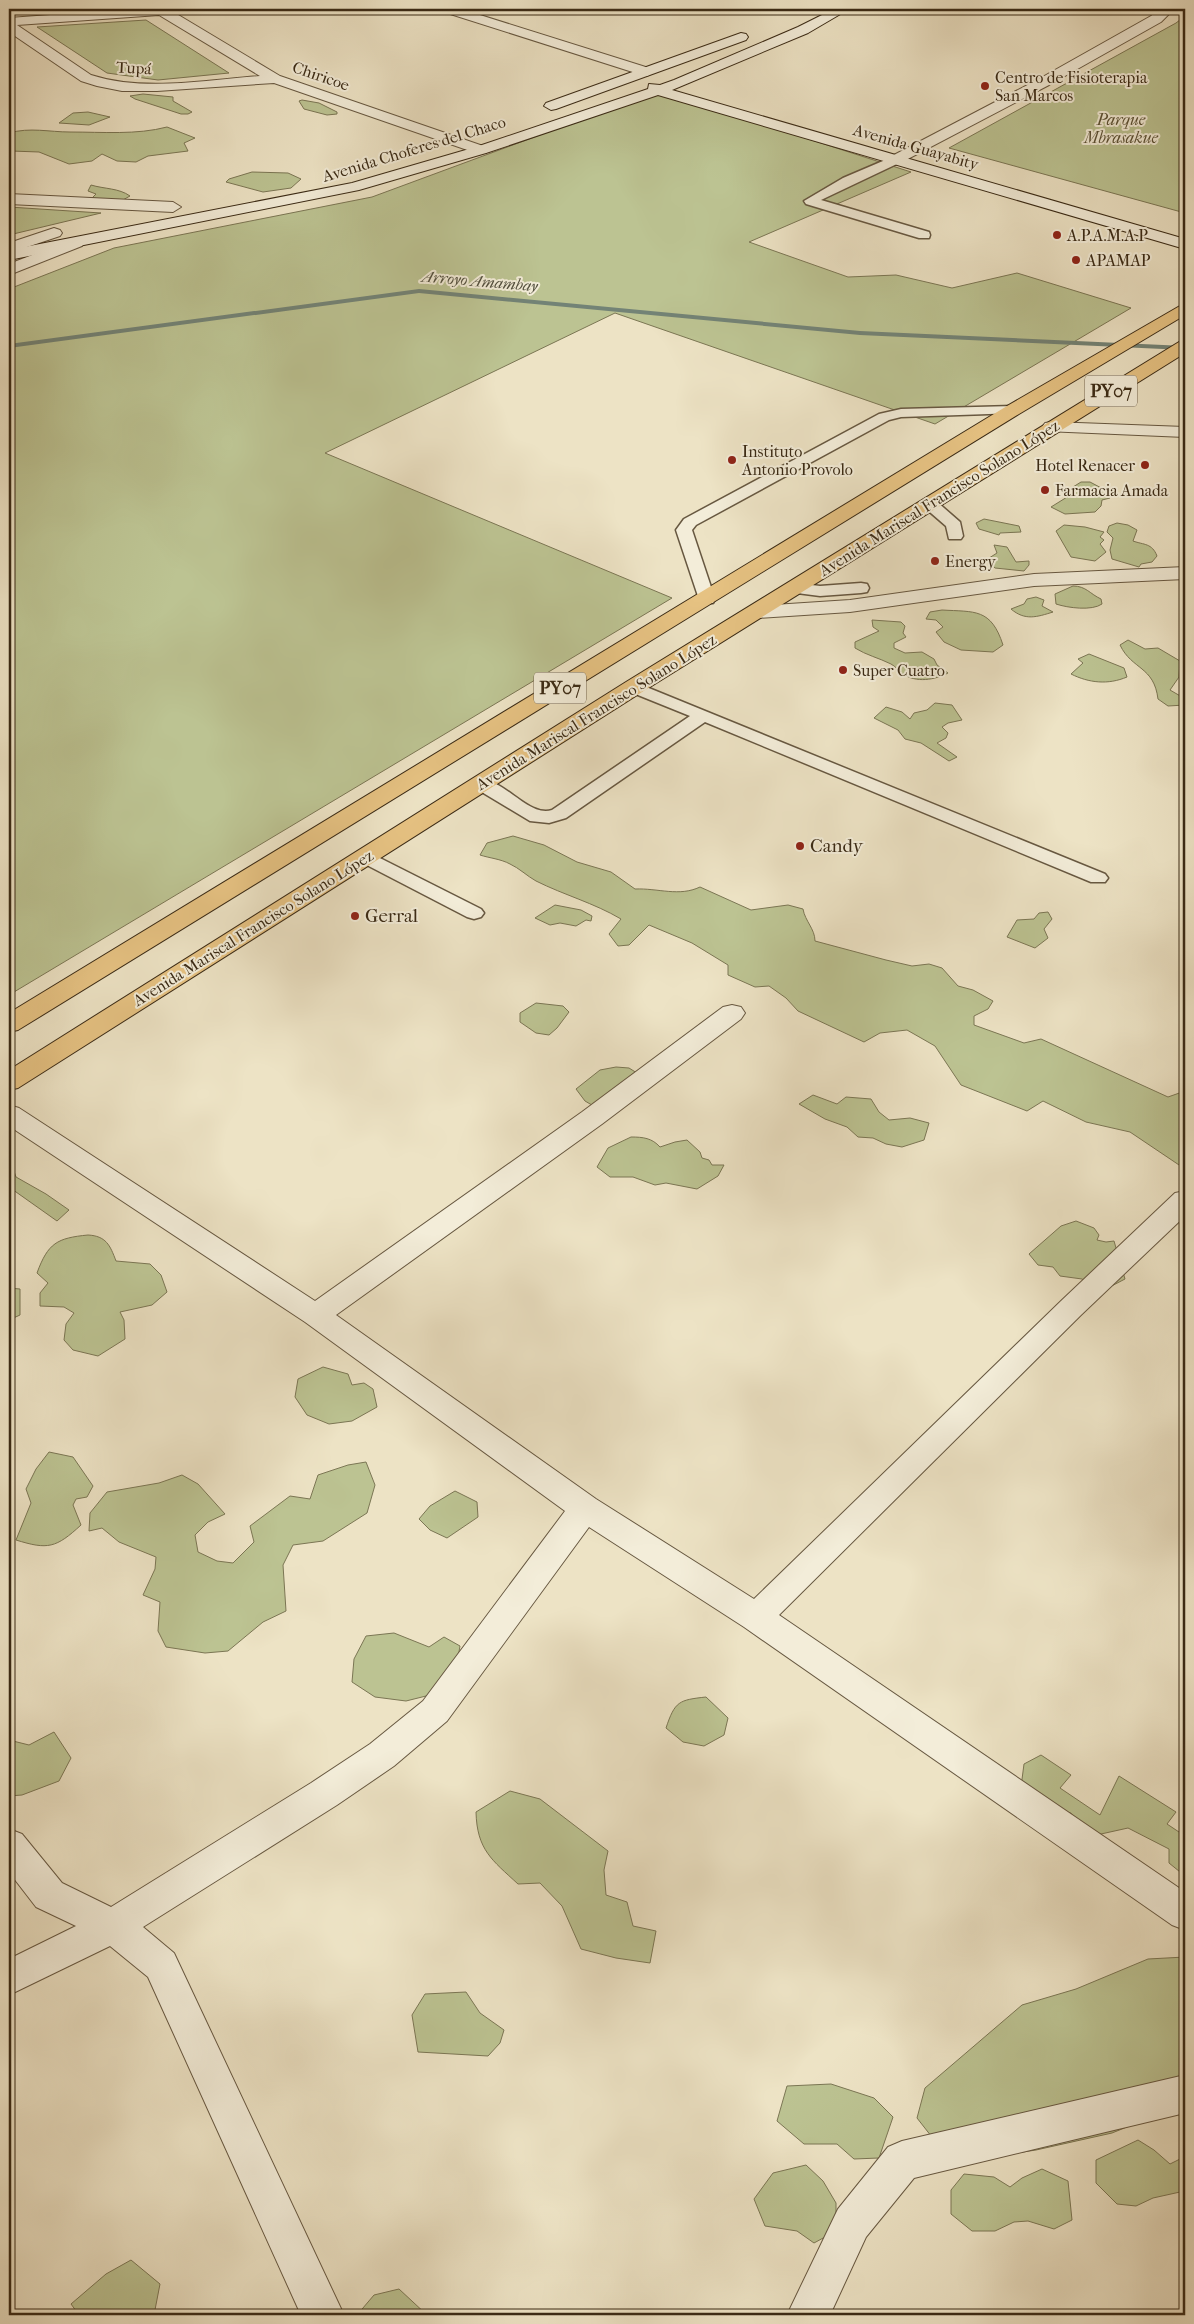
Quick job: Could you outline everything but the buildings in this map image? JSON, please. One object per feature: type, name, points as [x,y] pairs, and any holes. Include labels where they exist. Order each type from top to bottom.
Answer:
[{"type":"main road","name":"Avenida Mariscal Francisco Solano López","points":[[9,1024],[707,599],[1013,410],[1185,308]]},
{"type":"main road","name":"Avenida Mariscal Francisco Solano López","points":[[9,1082],[634,688],[1051,427],[1178,350]]},
{"type":"street","points":[[9,22],[193,9]]},
{"type":"street","name":"Avenida Guayabity","points":[[449,9],[679,83],[849,131]]},
{"type":"street","name":"Avenida Choferes del Chaco","points":[[9,255],[354,187],[481,150],[679,83],[804,30],[843,9]]},
{"type":"street","points":[[915,150],[1044,82],[1156,19],[1168,9]]},
{"type":"street","name":"Chiricoe","points":[[162,11],[275,79],[481,150]]},
{"type":"street","name":"Tupá","points":[[9,26],[86,78],[122,87],[157,87],[275,79]]},
{"type":"street","points":[[537,111],[757,31]]},
{"type":"street","points":[[647,72],[656,90]]},
{"type":"street","name":"Avenida Guayabity","points":[[656,90],[897,152],[1185,244]]},
{"type":"street","name":"Avenida Choferes del Chaco","points":[[428,148],[473,134]]},
{"type":"street","name":"Avenida Guayabity","points":[[897,152],[915,150],[934,155]]},
{"type":"street","points":[[9,199],[178,206],[117,218]]},
{"type":"street","points":[[9,239],[70,228],[9,248]]},
{"type":"street","name":"Avenida Choferes del Chaco","points":[[9,270],[76,243]]},
{"type":"street","points":[[1051,427],[1165,434],[1185,432]]},
{"type":"street","points":[[758,612],[850,606],[1034,580],[1185,573]]},
{"type":"street","points":[[315,1315],[584,1123],[732,1014]]},
{"type":"street","points":[[9,1114],[315,1315],[584,1508],[756,1617],[1185,1913]]},
{"type":"street","points":[[756,1617],[1071,1308],[1185,1200]]},
{"type":"street","points":[[9,1978],[113,1926],[324,1794],[382,1755],[435,1711],[584,1508]]},
{"type":"street","points":[[9,1845],[49,1895],[113,1926],[161,1965],[323,2315]]},
{"type":"street","points":[[808,2315],[852,2223],[902,2161],[1185,2094]]},
{"type":"lane","points":[[897,152],[810,201],[924,236]]},
{"type":"lane","points":[[707,599],[684,530],[690,522],[884,417],[901,413],[1013,410]]},
{"type":"lane","points":[[930,504],[954,525],[955,536]]},
{"type":"lane","points":[[795,588],[820,591],[861,588]]},
{"type":"lane","points":[[634,688],[1098,878]]},
{"type":"lane","points":[[482,784],[536,817],[549,817],[559,814],[702,716]]},
{"type":"lane","points":[[366,857],[474,913]]},
{"type":"green space","name":"Parque Mbrasakue","points":[[1185,16],[1185,213],[949,148],[1176,23]]},
{"type":"green space","points":[[146,20],[229,73],[158,80],[107,73],[37,27]]},
{"type":"green space","points":[[659,91],[911,172],[749,242],[848,277],[896,275],[952,288],[1017,273],[1131,308],[935,424],[615,313],[325,453],[672,598],[9,995],[9,289],[114,248],[372,197]]},
{"type":"green space","points":[[143,94],[173,97],[173,101],[192,112],[181,114],[130,96]]},
{"type":"green space","points":[[299,101],[319,103],[337,112],[337,114],[327,115],[304,109]]},
{"type":"green space","points":[[88,112],[110,117],[89,125],[59,123],[73,113]]},
{"type":"green space","points":[[167,127],[195,138],[184,143],[188,151],[148,156],[136,162],[117,161],[102,154],[92,161],[69,164],[39,152],[11,151],[9,133],[32,130],[107,133],[156,130]]},
{"type":"green space","points":[[252,172],[288,173],[301,179],[291,188],[263,192],[226,182],[229,179]]},
{"type":"green space","points":[[91,185],[116,190],[130,196],[121,201],[92,198],[96,194],[88,191]]},
{"type":"green space","points":[[9,207],[101,213],[9,235]]},
{"type":"green space","points":[[1081,482],[1090,482],[1107,491],[1110,498],[1102,500],[1101,506],[1095,512],[1065,514],[1051,507],[1080,489],[1073,487]]},
{"type":"green space","points":[[984,519],[1019,526],[1021,532],[1000,533],[999,535],[979,529],[976,523]]},
{"type":"green space","points":[[1117,523],[1128,525],[1137,530],[1133,541],[1153,549],[1157,556],[1152,562],[1141,564],[1139,567],[1112,559],[1110,550],[1113,538],[1107,532],[1109,526]]},
{"type":"green space","points":[[1064,525],[1085,527],[1104,532],[1100,537],[1104,540],[1100,544],[1106,552],[1095,561],[1071,557],[1056,531]]},
{"type":"green space","points":[[994,545],[1007,547],[1016,562],[1029,561],[1029,565],[1024,571],[995,568],[986,560],[997,553]]},
{"type":"green space","points":[[1073,586],[1081,587],[1101,599],[1102,604],[1092,608],[1073,608],[1056,604],[1055,594]]},
{"type":"green space","points":[[1036,597],[1044,600],[1042,606],[1053,612],[1026,617],[1011,609],[1024,604],[1027,599]]},
{"type":"green space","points":[[942,610],[973,612],[987,618],[993,624],[1003,645],[993,652],[961,650],[944,642],[936,632],[943,627],[936,620],[926,619],[930,612]]},
{"type":"green space","points":[[872,620],[901,622],[905,626],[903,633],[906,637],[894,643],[894,648],[905,653],[922,652],[934,659],[937,665],[948,673],[931,679],[914,679],[903,674],[891,664],[855,648],[855,642],[879,631],[873,627]]},
{"type":"green space","points":[[1128,640],[1145,649],[1158,648],[1180,661],[1179,677],[1170,690],[1182,697],[1185,705],[1168,706],[1158,699],[1152,680],[1130,659],[1120,645]]},
{"type":"green space","points":[[1089,654],[1124,668],[1127,677],[1120,680],[1099,682],[1071,674],[1083,663],[1078,659]]},
{"type":"green space","points":[[935,703],[952,705],[962,720],[948,723],[942,727],[948,733],[946,738],[937,743],[957,757],[949,761],[921,743],[905,739],[898,730],[874,718],[886,707],[902,712],[910,719],[914,713],[927,710]]},
{"type":"green space","points":[[513,836],[544,845],[577,862],[611,872],[635,889],[676,892],[700,887],[751,910],[788,905],[803,909],[815,941],[912,966],[929,964],[942,968],[958,986],[973,990],[993,1001],[988,1009],[974,1016],[974,1025],[1024,1043],[1041,1039],[1168,1097],[1185,1091],[1185,1169],[1130,1132],[1086,1122],[1043,1101],[1027,1111],[961,1085],[935,1046],[907,1030],[880,1033],[864,1042],[798,1011],[786,998],[769,986],[755,987],[728,975],[728,965],[692,943],[649,925],[629,945],[618,946],[609,934],[621,919],[536,881],[506,862],[480,855],[487,843]]},
{"type":"green space","points":[[555,905],[581,910],[592,916],[591,921],[586,920],[576,926],[560,923],[550,925],[535,918]]},
{"type":"green space","points":[[1048,912],[1052,919],[1044,929],[1048,938],[1035,948],[1007,937],[1017,920],[1034,919],[1039,913]]},
{"type":"green space","points":[[536,1003],[563,1006],[569,1012],[549,1035],[536,1033],[520,1022],[520,1013]]},
{"type":"green space","points":[[616,1067],[629,1068],[637,1073],[597,1108],[585,1101],[576,1089],[600,1070]]},
{"type":"green space","points":[[813,1095],[837,1104],[846,1097],[871,1099],[879,1112],[889,1120],[910,1118],[929,1123],[924,1140],[902,1147],[886,1144],[873,1138],[858,1137],[847,1127],[825,1119],[799,1104]]},
{"type":"green space","points":[[631,1137],[647,1139],[660,1147],[687,1140],[700,1152],[702,1158],[709,1160],[712,1165],[724,1165],[718,1176],[697,1189],[666,1183],[655,1185],[633,1177],[610,1177],[597,1167],[608,1148]]},
{"type":"green space","points":[[9,1157],[16,1177],[69,1210],[57,1221],[9,1187]]},
{"type":"green space","points":[[1076,1221],[1094,1228],[1099,1235],[1097,1240],[1114,1241],[1125,1279],[1102,1291],[1082,1279],[1060,1276],[1053,1267],[1038,1265],[1029,1254],[1061,1226]]},
{"type":"green space","points":[[88,1235],[103,1239],[112,1250],[116,1261],[150,1264],[161,1275],[167,1292],[152,1305],[120,1312],[124,1320],[125,1339],[98,1356],[73,1350],[64,1340],[66,1324],[74,1313],[64,1307],[40,1306],[40,1293],[48,1283],[37,1273],[45,1255],[55,1244],[68,1238]]},
{"type":"green space","points":[[9,1288],[20,1289],[20,1315],[9,1320]]},
{"type":"green space","points":[[323,1367],[348,1374],[352,1385],[364,1383],[373,1389],[377,1407],[352,1421],[329,1424],[307,1415],[295,1397],[298,1379]]},
{"type":"green space","points":[[49,1452],[73,1457],[93,1486],[87,1497],[76,1499],[73,1505],[81,1525],[58,1542],[44,1546],[16,1540],[31,1503],[26,1489],[36,1469]]},
{"type":"green space","points":[[366,1462],[375,1485],[367,1513],[323,1541],[293,1545],[283,1565],[286,1611],[263,1622],[228,1651],[205,1653],[166,1647],[158,1631],[160,1602],[143,1595],[155,1569],[156,1557],[119,1542],[102,1528],[89,1531],[90,1513],[107,1492],[159,1483],[182,1475],[198,1484],[225,1514],[208,1522],[195,1535],[198,1552],[217,1561],[233,1563],[254,1542],[250,1526],[290,1496],[310,1499],[318,1475],[348,1465]]},
{"type":"green space","points":[[455,1491],[477,1502],[478,1517],[447,1538],[430,1530],[419,1519],[430,1506]]},
{"type":"green space","points":[[394,1633],[429,1647],[444,1637],[460,1646],[456,1669],[434,1694],[406,1701],[375,1697],[352,1682],[354,1659],[366,1636]]},
{"type":"green space","points":[[706,1697],[728,1718],[724,1735],[704,1746],[683,1742],[666,1728],[675,1707],[690,1699]]},
{"type":"green space","points":[[54,1732],[71,1758],[59,1781],[22,1795],[9,1796],[9,1740],[29,1745]]},
{"type":"green space","points":[[1041,1755],[1071,1775],[1060,1788],[1100,1815],[1119,1776],[1176,1812],[1167,1824],[1185,1836],[1185,1876],[1169,1863],[1169,1849],[1128,1828],[1101,1834],[1078,1827],[1071,1813],[1060,1812],[1021,1787],[1024,1764]]},
{"type":"green space","points":[[510,1791],[540,1799],[608,1851],[604,1870],[606,1895],[627,1902],[633,1926],[656,1931],[650,1963],[616,1958],[581,1949],[562,1906],[540,1883],[518,1884],[494,1861],[479,1836],[476,1812]]},
{"type":"green space","points":[[1185,1957],[1185,2111],[1164,2112],[1112,2133],[1036,2150],[971,2160],[935,2141],[917,2118],[925,2088],[1022,2005],[1076,1989],[1148,1959]]},
{"type":"green space","points":[[466,1992],[480,2013],[504,2030],[500,2043],[488,2056],[418,2052],[412,2015],[425,1994]]},
{"type":"green space","points":[[831,2084],[874,2098],[893,2117],[879,2158],[854,2159],[837,2144],[804,2144],[777,2121],[787,2086]]},
{"type":"green space","points":[[1138,2140],[1154,2150],[1170,2164],[1182,2158],[1185,2177],[1180,2192],[1153,2198],[1136,2206],[1117,2204],[1096,2183],[1096,2160]]},
{"type":"green space","points":[[806,2165],[823,2181],[836,2203],[836,2231],[814,2243],[797,2231],[765,2226],[754,2199],[773,2173]]},
{"type":"green space","points":[[1042,2169],[1068,2181],[1072,2220],[1054,2229],[1028,2221],[1014,2222],[995,2231],[972,2231],[951,2214],[951,2190],[964,2174],[994,2177],[1010,2187],[1022,2178]]},
{"type":"green space","points":[[131,2260],[160,2284],[154,2315],[79,2315],[71,2304],[106,2274]]},
{"type":"green space","points":[[399,2289],[427,2315],[357,2315],[374,2295]]},
{"type":"waterway","name":"Arroyo Amambay","points":[[9,346],[419,291],[860,333],[1185,348]]},
{"type":"place","name":"Centro de Fisioterapia San Marcos","points":[[985,86]]},
{"type":"place","name":"A.P.A.M.A.P","points":[[1057,235]]},
{"type":"place","name":"APAMAP","points":[[1076,260]]},
{"type":"place","name":"Instituto Antonio Provolo","points":[[732,460]]},
{"type":"place","name":"Hotel Renacer","points":[[1145,465]]},
{"type":"place","name":"Farmacia Amada","points":[[1045,490]]},
{"type":"place","name":"Energy","points":[[935,561]]},
{"type":"place","name":"Super Cuatro","points":[[843,670]]},
{"type":"place","name":"Candy","points":[[800,846]]},
{"type":"place","name":"Gerral","points":[[355,916]]}]
